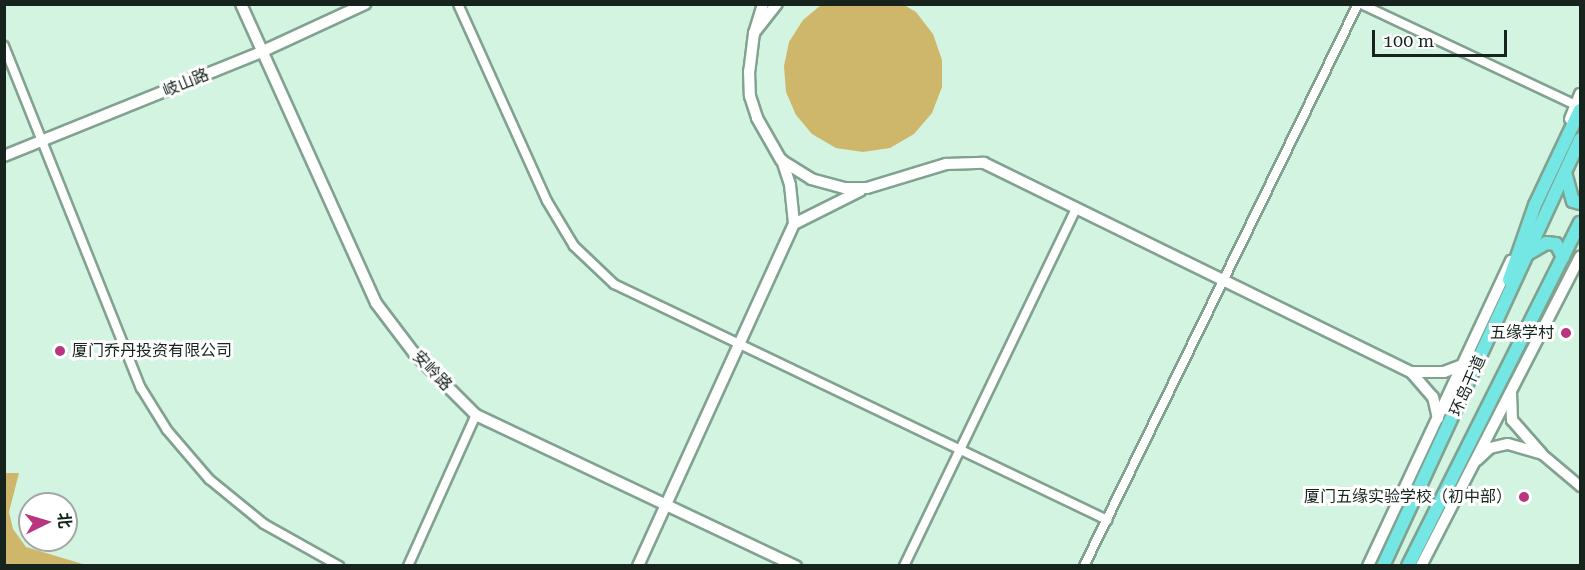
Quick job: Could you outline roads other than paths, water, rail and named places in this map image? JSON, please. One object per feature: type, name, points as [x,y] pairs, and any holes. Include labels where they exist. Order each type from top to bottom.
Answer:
[{"type":"highway","points":[[1495,327],[1535,205],[1579,103]]},
{"type":"highway","name":"环岛干道","points":[[1383,566],[1581,139]]},
{"type":"highway","points":[[1565,172],[1572,201],[1581,203]]},
{"type":"highway","name":"环岛干道","points":[[1408,566],[1581,223]]},
{"type":"highway","points":[[1529,253],[1546,243],[1556,244],[1563,257]]},
{"type":"main road","name":"安岭路","points":[[242,4],[261,52],[376,303],[414,353],[476,414],[666,502],[796,566]]},
{"type":"main road","name":"岐山路","points":[[4,156],[261,52],[365,4]]},
{"type":"main road","points":[[638,566],[794,224],[790,185],[782,160],[769,142],[750,96],[749,71],[754,33],[763,4]]},
{"type":"main road","points":[[754,33],[777,4]]},
{"type":"main road","points":[[782,160],[811,179],[843,188],[867,188]]},
{"type":"main road","points":[[794,224],[833,202],[867,188],[965,161],[999,168],[1076,209],[1411,372],[1433,397],[1438,418]]},
{"type":"main road","points":[[1368,566],[1535,205]]},
{"type":"main road","points":[[1421,566],[1581,256]]},
{"type":"main road","points":[[1411,372],[1444,372],[1462,365]]},
{"type":"main road","points":[[1511,391],[1512,420],[1542,454]]},
{"type":"main road","points":[[1473,463],[1490,448],[1508,444],[1542,454]]},
{"type":"street","points":[[458,4],[547,201],[574,246],[614,284],[737,345],[1107,520]]},
{"type":"street","points":[[1084,566],[1359,4],[1579,103]]},
{"type":"street","points":[[4,46],[141,388],[168,430],[209,479],[264,524],[339,566]]},
{"type":"street","points":[[904,566],[1076,209]]},
{"type":"street","points":[[408,566],[476,414]]},
{"type":"street","points":[[1542,454],[1581,486]]},
{"type":"place","name":"五缘学村","points":[[1566,333]]},
{"type":"place","name":"厦门乔丹投资有限公司","points":[[60,351]]},
{"type":"place","name":"厦门五缘实验学校（初中部）","points":[[1524,497]]}]
